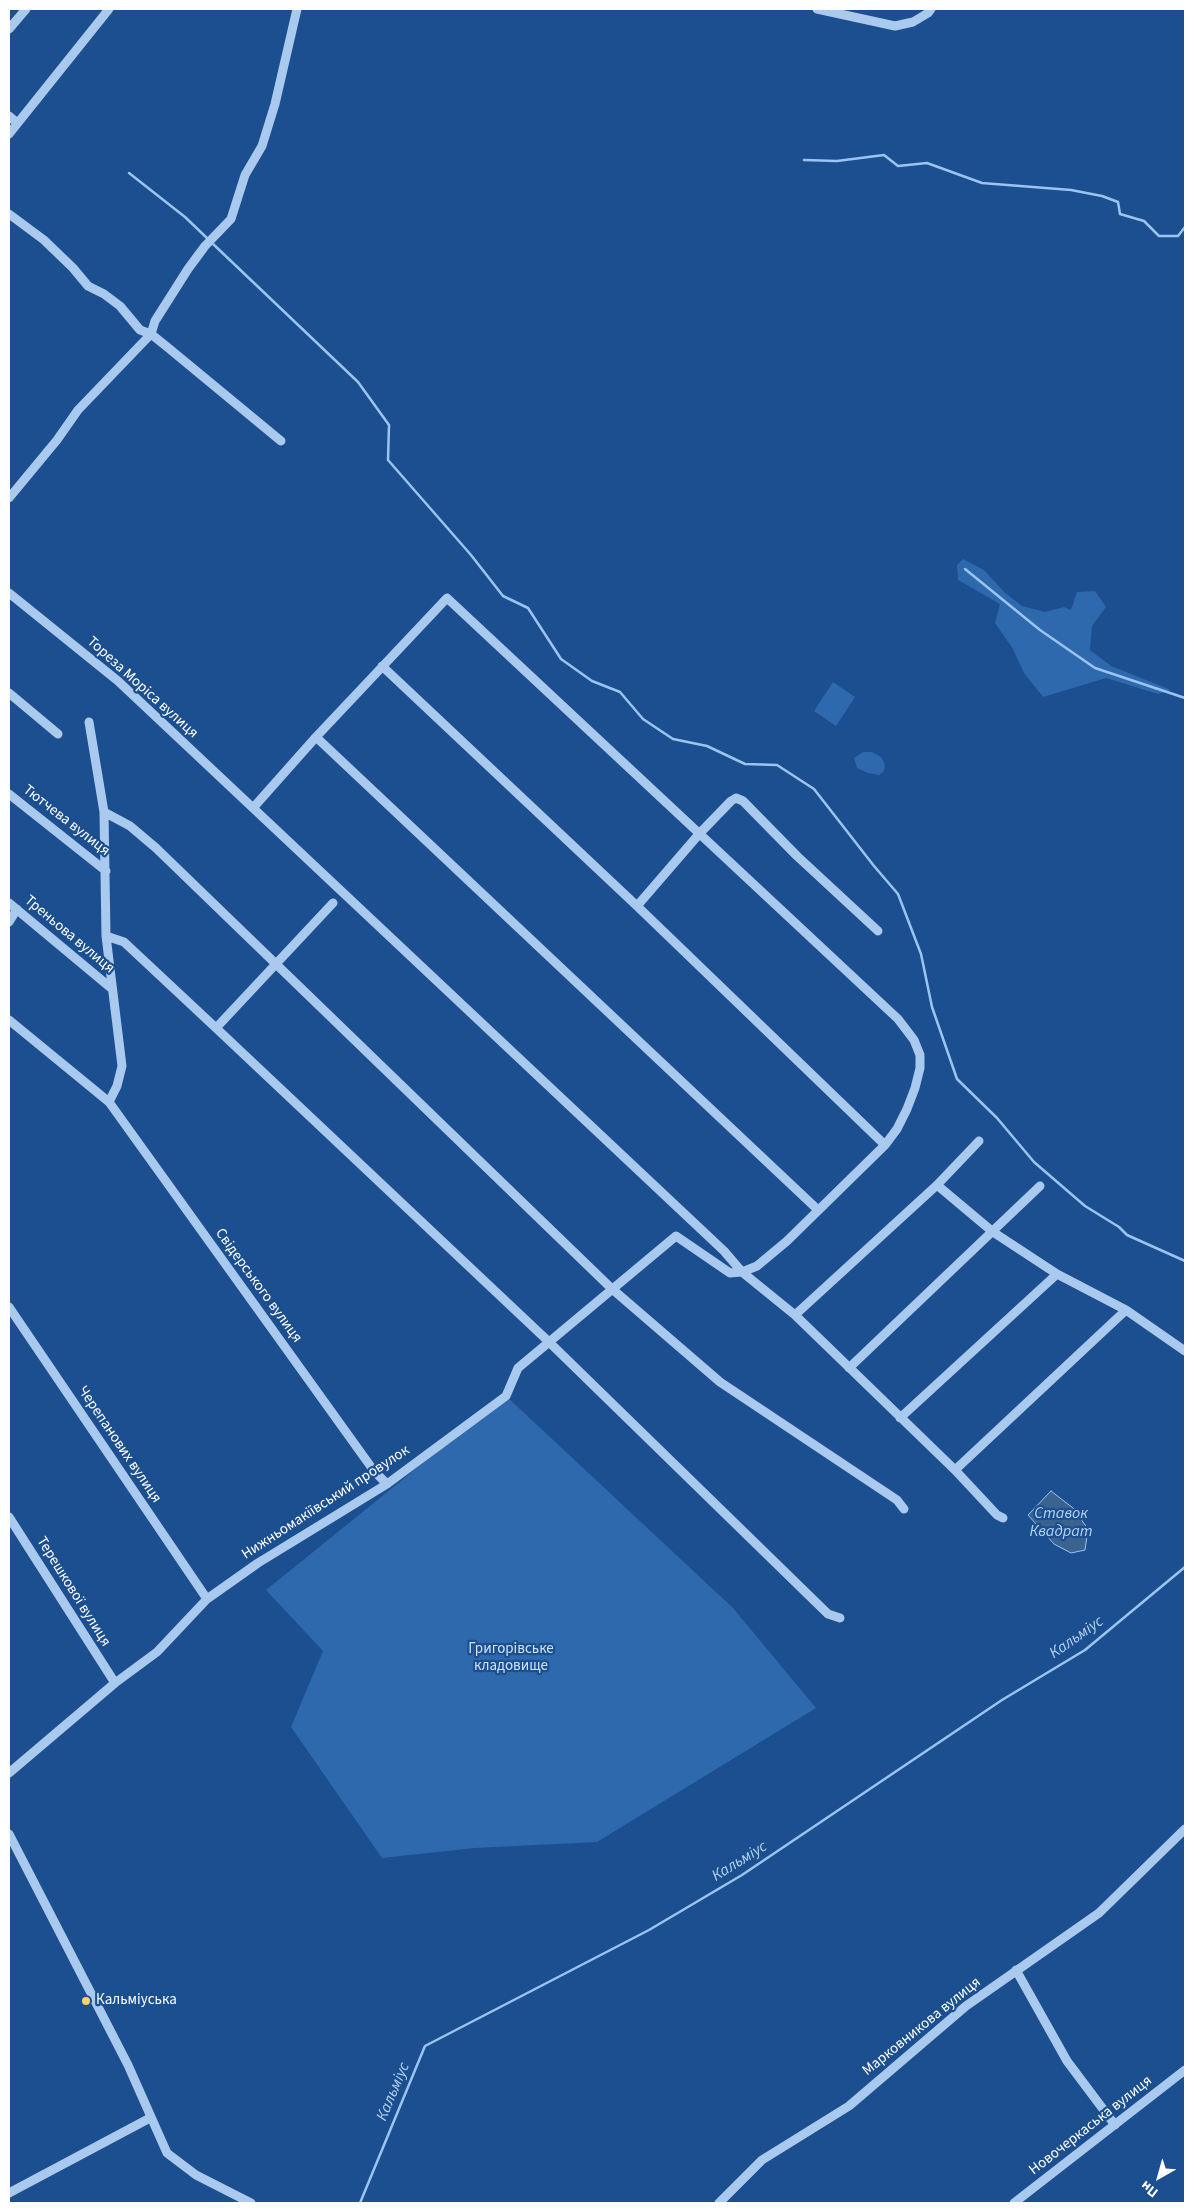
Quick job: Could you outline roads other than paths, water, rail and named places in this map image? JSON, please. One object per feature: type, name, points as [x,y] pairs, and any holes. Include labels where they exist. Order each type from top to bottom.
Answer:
[{"type":"street","points":[[9,29],[26,9]]},
{"type":"street","points":[[9,134],[109,9]]},
{"type":"street","points":[[9,498],[57,440],[78,410],[151,334],[155,321],[188,270],[205,246],[231,219],[246,175],[265,137],[275,104],[297,9]]},
{"type":"street","points":[[817,9],[895,26],[912,22],[932,9]]},
{"type":"street","points":[[9,116],[17,122]]},
{"type":"street","points":[[9,214],[44,240],[73,268],[88,286],[104,294],[120,306],[140,330],[151,334],[281,441]]},
{"type":"street","name":"Тореза Моріса вулиця","points":[[9,593],[118,681],[724,1251],[742,1272]]},
{"type":"street","points":[[253,808],[316,737],[447,598],[898,1019],[914,1040],[920,1055],[920,1068],[915,1088],[898,1129],[885,1145],[817,1209],[787,1241],[757,1266],[742,1272],[795,1315],[955,1470],[997,1515],[1003,1518]]},
{"type":"street","points":[[382,666],[637,906],[885,1145]]},
{"type":"street","points":[[9,693],[58,734]]},
{"type":"street","points":[[89,722],[104,812],[106,936],[122,1066],[117,1086],[109,1102]]},
{"type":"street","points":[[316,737],[817,1209]]},
{"type":"street","name":"Тютчева вулиця","points":[[9,794],[106,871]]},
{"type":"street","points":[[637,906],[700,834],[736,798],[743,801],[797,856],[878,931]]},
{"type":"street","points":[[104,812],[130,826],[156,848],[611,1288],[720,1382],[897,1500],[904,1509]]},
{"type":"street","name":"Треньова вулиця","points":[[9,903],[111,988]]},
{"type":"street","points":[[216,1028],[333,903]]},
{"type":"street","points":[[9,922],[17,909]]},
{"type":"street","points":[[106,936],[124,942],[548,1341],[828,1614],[840,1618]]},
{"type":"street","name":"Свiдерського вулиця","points":[[9,1020],[109,1102],[374,1471],[386,1484]]},
{"type":"street","points":[[795,1315],[937,1185],[979,1141]]},
{"type":"street","points":[[937,1185],[993,1232],[1057,1274],[1126,1310],[1185,1351]]},
{"type":"street","points":[[849,1368],[1040,1186]]},
{"type":"street","name":"Нижньомакіївський провулок","points":[[9,1772],[115,1683],[156,1652],[207,1599],[258,1563],[386,1484],[506,1396],[518,1368],[611,1288],[676,1236],[730,1273],[742,1272]]},
{"type":"street","points":[[900,1418],[1057,1274]]},
{"type":"street","name":"Черепанових вулиця","points":[[9,1306],[207,1599]]},
{"type":"street","points":[[955,1470],[1126,1310]]},
{"type":"street","name":"Терешкової вулиця","points":[[9,1517],[115,1683]]},
{"type":"street","name":"Марковникова вулиця","points":[[719,2203],[762,2160],[849,2106],[966,2006],[1099,1913],[1185,1829]]},
{"type":"street","points":[[9,1834],[128,2065],[167,2153],[196,2175],[252,2203]]},
{"type":"street","points":[[1016,1970],[1067,2060],[1115,2125]]},
{"type":"street","name":"Новочеркаська вулиця","points":[[1014,2203],[1185,2070]]},
{"type":"street","points":[[9,2193],[150,2118]]},
{"type":"water","name":"Ставок Квадрат","points":[[1051,1491],[1073,1508],[1088,1529],[1085,1550],[1071,1553],[1054,1544],[1028,1515]]},
{"type":"waterway","points":[[804,160],[837,161],[884,155],[898,166],[927,163],[982,183],[1071,190],[1102,196],[1118,202],[1120,214],[1144,221],[1159,236],[1178,236],[1185,227]]},
{"type":"waterway","points":[[129,173],[185,217],[208,239]]},
{"type":"waterway","points":[[212,243],[358,382],[389,425],[388,460],[471,555],[503,596],[528,608],[561,659],[592,681],[620,692],[643,719],[673,739],[707,746],[745,764],[777,765],[814,789],[898,894],[921,954],[932,1007],[957,1079],[997,1118],[1034,1162],[1085,1206],[1119,1227],[1127,1235],[1185,1261]]},
{"type":"waterway","points":[[965,569],[1040,630],[1095,668],[1185,698]]},
{"type":"waterway","name":"Кальміус","points":[[360,2203],[425,2046],[649,1930],[742,1875],[1002,1700],[1085,1650],[1185,1567]]},
{"type":"place","name":"Кальміуська","points":[[86,2001]]},
{"type":"park label","name":"Григорівське кладовище","points":[[511,1658]]}]
